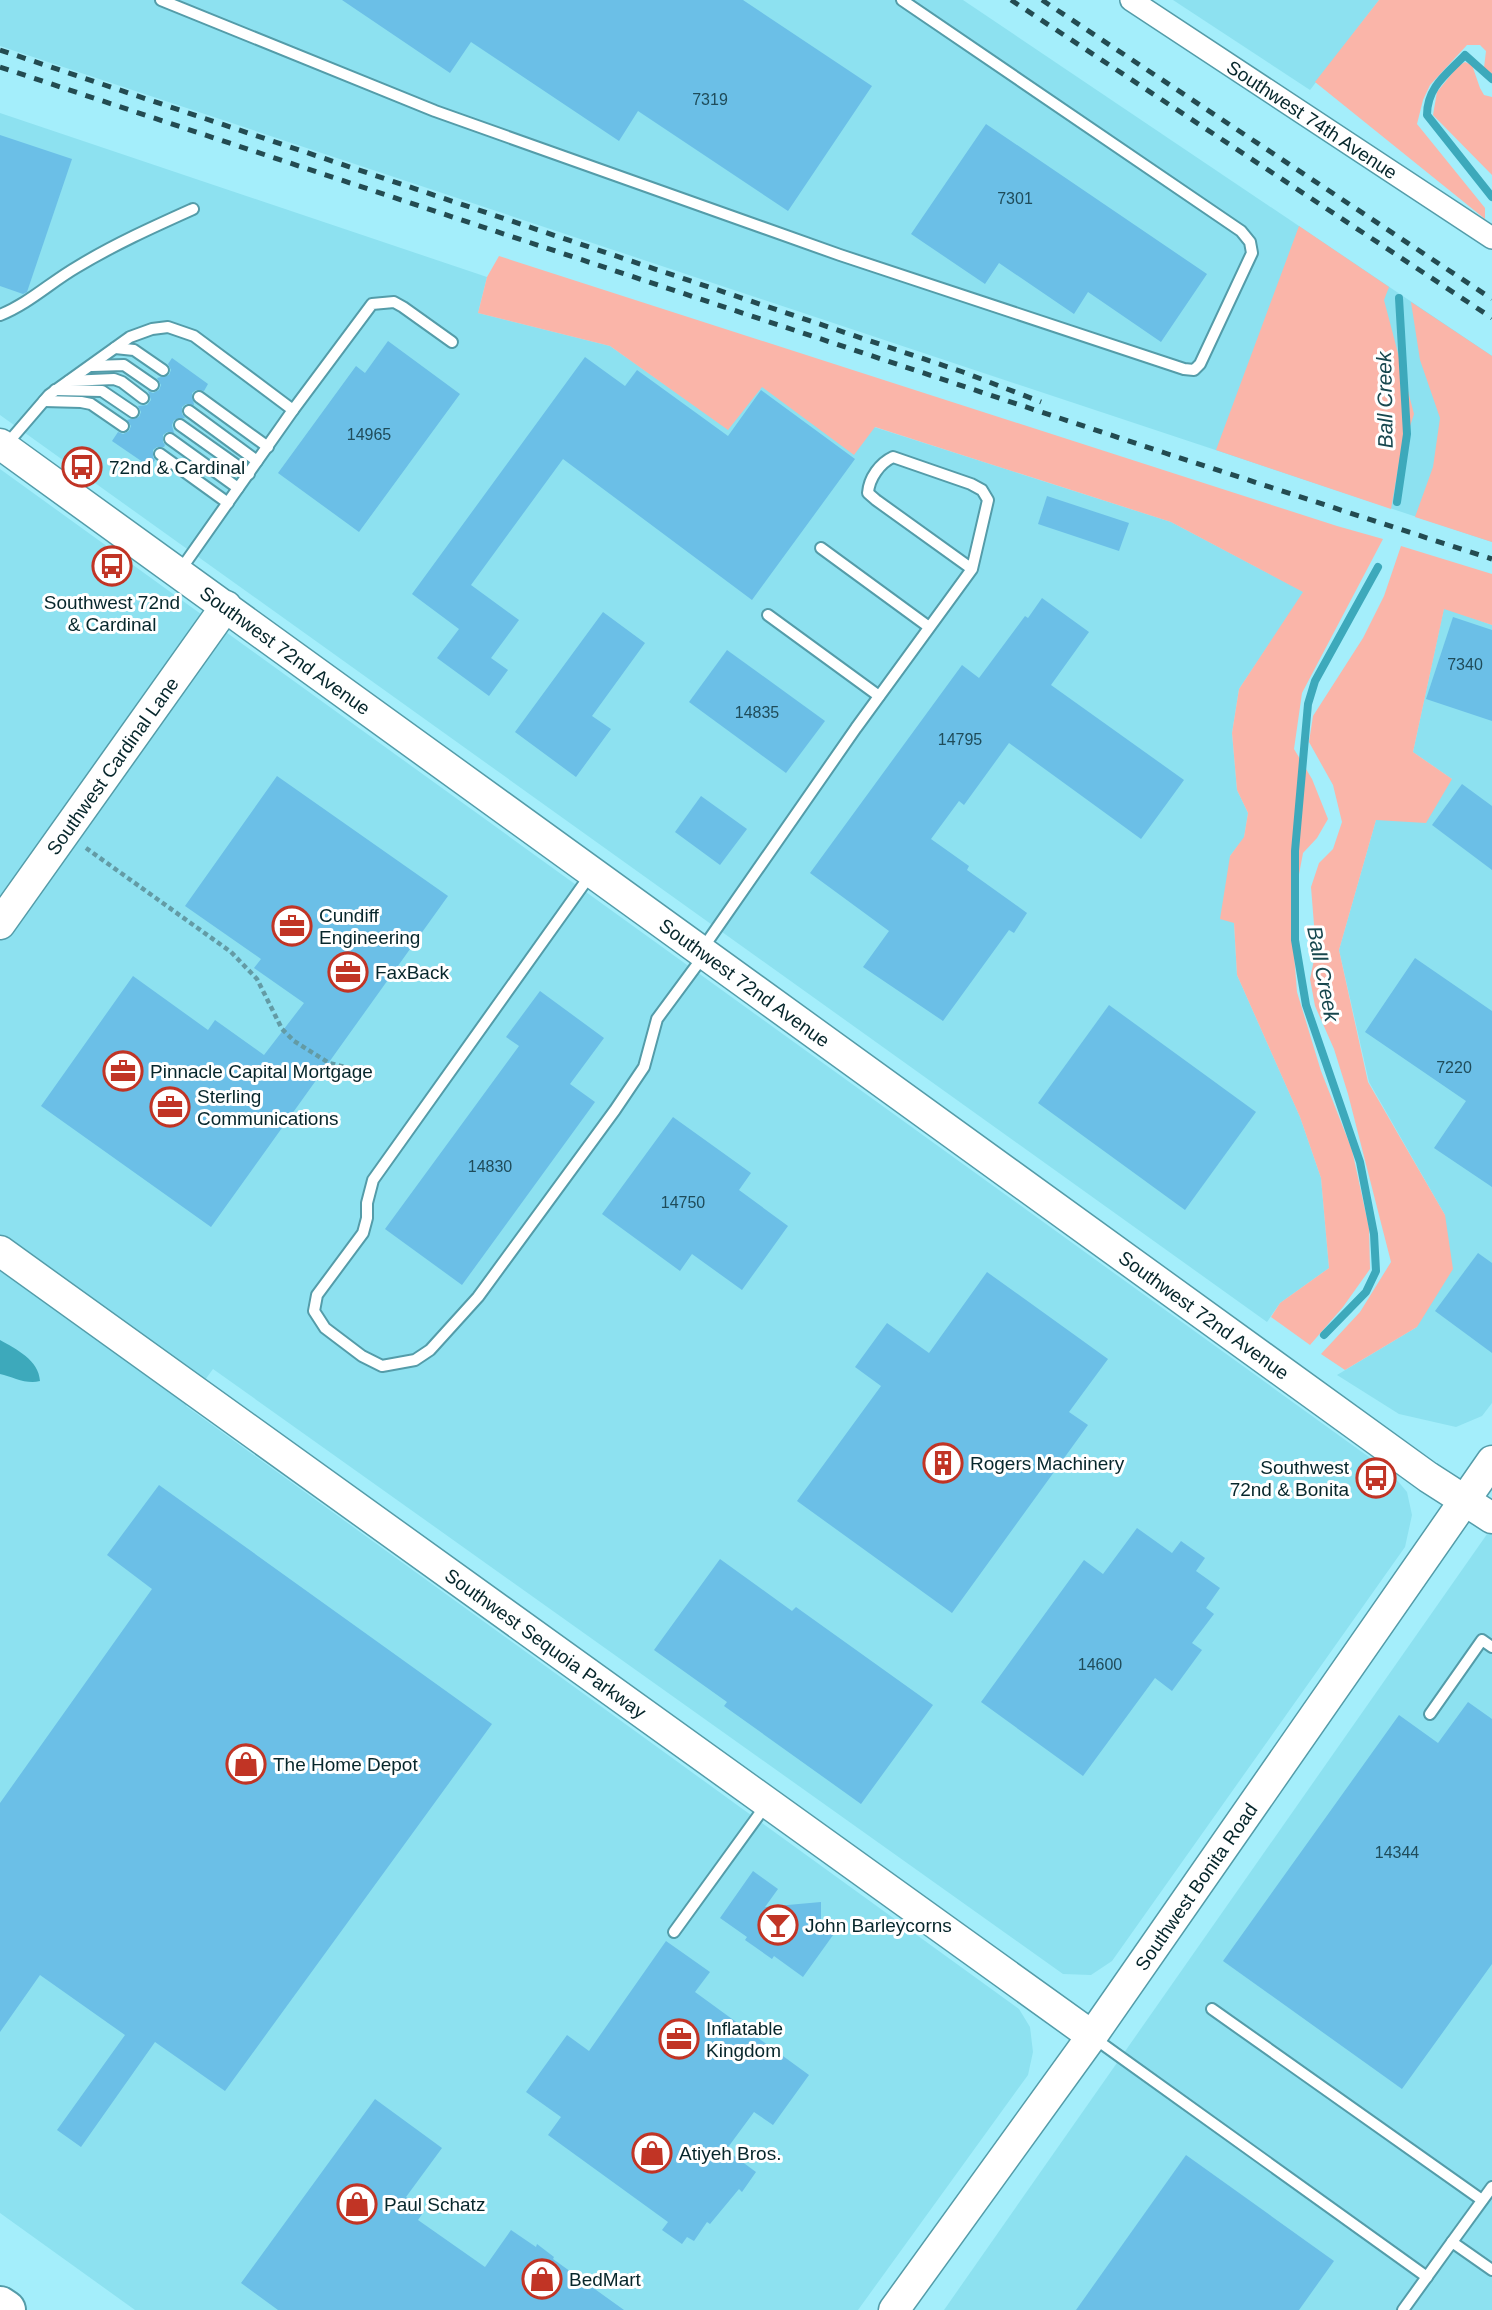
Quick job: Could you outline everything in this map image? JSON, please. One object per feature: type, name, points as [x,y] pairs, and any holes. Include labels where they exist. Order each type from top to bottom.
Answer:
[{"type":"highway","points":[[0,2306],[6,2310]]},
{"type":"main road","name":"Southwest 72nd Avenue","points":[[2,445],[1428,1478],[1492,1518]]},
{"type":"main road","name":"Southwest Cardinal Lane","points":[[0,924],[226,606]]},
{"type":"main road","name":"Southwest Sequoia Parkway","points":[[0,1251],[1091,2036]]},
{"type":"main road","name":"Southwest Bonita Road","points":[[894,2310],[1091,2036],[1492,1461]]},
{"type":"street","name":"Southwest 74th Avenue","points":[[1131,0],[1492,238]]},
{"type":"lane","points":[[161,0],[435,111],[840,255],[1184,369],[1194,370],[1200,364],[1252,253],[1250,242],[1241,231],[902,0]]},
{"type":"lane","points":[[0,314],[17,308],[60,277],[113,246],[193,209]]},
{"type":"lane","points":[[179,572],[293,410],[372,304],[394,302],[452,342]]},
{"type":"lane","points":[[2,445],[55,390],[130,337],[152,329],[169,327],[194,336],[293,410]]},
{"type":"lane","points":[[115,348],[134,350],[163,370]]},
{"type":"lane","points":[[88,367],[124,366],[153,385]]},
{"type":"lane","points":[[69,381],[114,379],[143,398]]},
{"type":"lane","points":[[55,390],[102,391],[133,412]]},
{"type":"lane","points":[[199,397],[268,447]]},
{"type":"lane","points":[[44,401],[91,404],[123,426]]},
{"type":"lane","points":[[189,411],[257,461]]},
{"type":"lane","points":[[180,425],[248,474]]},
{"type":"lane","points":[[170,439],[238,488]]},
{"type":"lane","points":[[160,454],[228,503]]},
{"type":"lane","points":[[592,872],[373,1180],[363,1233],[317,1295],[314,1311],[325,1328],[362,1356],[382,1366],[415,1360],[430,1350],[478,1297],[644,1067],[657,1019],[879,696],[972,569],[988,500],[982,490],[893,457],[884,462],[869,484],[868,492],[972,569]]},
{"type":"lane","points":[[821,548],[929,627]]},
{"type":"lane","points":[[768,615],[879,696]]},
{"type":"lane","points":[[1430,1714],[1482,1640],[1492,1647]]},
{"type":"lane","points":[[674,1932],[768,1803]]},
{"type":"lane","points":[[1212,2009],[1482,2200]]},
{"type":"lane","points":[[1091,2036],[1427,2277]]},
{"type":"lane","points":[[1404,2310],[1492,2187]]},
{"type":"lane","points":[[1452,2242],[1492,2270]]},
{"type":"path","points":[[65,833],[231,951],[257,979],[282,1029],[293,1041],[329,1063],[345,1067],[365,1081]]},
{"type":"shaded area","points":[[0,0],[963,0],[1492,356],[1492,542],[0,46]]},
{"type":"shaded area","points":[[1173,0],[1379,0],[1310,90]]},
{"type":"shaded area","points":[[1379,0],[1492,0],[1492,82],[1483,76],[1486,51],[1480,45],[1467,45],[1430,85],[1417,124],[1485,208],[1485,219],[1315,82]]},
{"type":"shaded area","points":[[1465,62],[1472,65],[1484,95],[1492,97],[1492,175],[1433,115],[1437,92],[1458,66]]},
{"type":"shaded area","points":[[0,113],[487,277],[478,313],[610,346],[728,429],[762,386],[854,454],[874,427],[1171,522],[1304,592],[1239,689],[1232,733],[1237,790],[1248,813],[1244,838],[1230,856],[1237,975],[1300,1117],[1321,1178],[1329,1268],[1280,1303],[1267,1322],[0,415]]},
{"type":"shaded area","points":[[1299,226],[1389,287],[1384,300],[1414,414],[1400,457],[1391,509],[1216,450]]},
{"type":"shaded area","points":[[499,256],[1383,539],[1302,693],[1294,749],[1312,779],[1328,819],[1317,838],[1303,853],[1291,917],[1297,992],[1321,1071],[1352,1150],[1369,1228],[1370,1269],[1343,1307],[1310,1345],[1271,1317],[1280,1303],[1329,1268],[1321,1178],[1300,1117],[1237,975],[1234,923],[1220,919],[1230,856],[1244,837],[1248,813],[1237,790],[1232,733],[1239,689],[1303,592],[1171,522],[875,427],[854,455],[762,387],[728,430],[610,346],[478,313],[487,277]]},
{"type":"shaded area","points":[[1411,302],[1492,356],[1492,542],[1415,517],[1433,467],[1440,418],[1420,360]]},
{"type":"shaded area","points":[[0,469],[1391,1473],[1407,1492],[1412,1515],[1405,1547],[1112,1961],[1091,1975],[1063,1974],[213,1369],[186,1406],[1019,2009],[1030,2027],[1033,2052],[1028,2075],[858,2310],[135,2310],[0,2213]]},
{"type":"shaded area","points":[[1401,546],[1492,574],[1492,625],[1444,609],[1413,752],[1452,779],[1426,823],[1376,820],[1339,950],[1368,1082],[1445,1215],[1453,1269],[1417,1327],[1345,1370],[1321,1354],[1360,1312],[1391,1262],[1348,1094],[1334,1049],[1315,1006],[1310,979],[1316,950],[1311,887],[1319,863],[1333,849],[1342,822],[1333,785],[1309,742],[1313,716],[1363,638],[1384,596]]},
{"type":"shaded area","points":[[1444,608],[1492,625],[1492,1403],[1482,1416],[1456,1427],[1399,1414],[1337,1375],[1417,1327],[1445,1215],[1369,1082],[1339,950],[1376,820],[1452,779],[1413,752]]},
{"type":"shaded area","points":[[0,1340],[31,1361],[40,1381],[25,1381],[0,1374]]},
{"type":"shaded area","points":[[1492,1527],[1492,2310],[944,2310]]},
{"type":"building","points":[[342,0],[743,0],[872,86],[788,211],[638,111],[619,141],[471,42],[450,73]]},
{"type":"building","points":[[986,124],[1207,274],[1161,342],[1088,292],[1074,314],[999,263],[985,284],[911,234]]},
{"type":"building","points":[[0,135],[72,159],[27,292],[23,294],[0,286]]},
{"type":"building","points":[[388,341],[460,394],[359,532],[278,473],[356,366],[365,373]]},
{"type":"building","points":[[585,357],[625,386],[637,370],[728,436],[761,390],[855,459],[752,600],[563,459],[471,585],[519,620],[491,658],[508,670],[489,696],[437,658],[459,629],[412,594]]},
{"type":"building","points":[[172,358],[208,384],[204,391],[196,390],[192,393],[194,405],[186,404],[182,407],[185,418],[174,420],[174,433],[167,432],[163,435],[165,445],[153,450],[155,460],[150,467],[112,441],[118,432],[123,434],[129,431],[131,426],[127,420],[139,417],[141,412],[138,406],[147,405],[151,400],[148,391],[153,393],[159,390],[161,385],[157,378],[169,375],[171,370],[168,364]]},
{"type":"building","points":[[1047,496],[1129,523],[1119,551],[1038,524]]},
{"type":"building","points":[[1042,598],[1089,632],[1051,685],[1184,780],[1141,839],[1009,743],[964,805],[959,801],[931,839],[969,866],[967,870],[1027,913],[1014,933],[1009,930],[943,1021],[863,967],[889,931],[810,873],[962,665],[979,678],[1025,616],[1028,618]]},
{"type":"building","points":[[603,612],[645,643],[592,716],[611,729],[576,777],[515,732]]},
{"type":"building","points":[[1453,617],[1492,630],[1492,721],[1426,699]]},
{"type":"building","points":[[727,650],[825,721],[786,773],[689,702]]},
{"type":"building","points":[[277,776],[448,896],[211,1227],[41,1106],[133,976],[208,1030],[215,1020],[264,1055],[304,1003],[254,968],[261,959],[185,906]]},
{"type":"building","points":[[1462,784],[1492,806],[1492,870],[1432,825]]},
{"type":"building","points":[[701,796],[747,829],[720,865],[675,832]]},
{"type":"building","points":[[1415,958],[1492,1011],[1492,1187],[1434,1148],[1466,1101],[1365,1032]]},
{"type":"building","points":[[540,991],[604,1038],[570,1084],[595,1102],[462,1285],[385,1229],[519,1046],[506,1037]]},
{"type":"building","points":[[1109,1005],[1256,1112],[1185,1210],[1038,1103]]},
{"type":"building","points":[[673,1117],[751,1173],[739,1190],[788,1226],[742,1290],[692,1254],[680,1271],[602,1214]]},
{"type":"building","points":[[1478,1253],[1492,1263],[1492,1353],[1435,1311]]},
{"type":"building","name":"Rogers Machinery","points":[[987,1272],[1108,1359],[1069,1412],[1088,1425],[952,1613],[797,1501],[881,1386],[855,1367],[887,1323],[929,1353]]},
{"type":"building","name":"The Home Depot","points":[[159,1485],[492,1724],[225,2091],[155,2042],[81,2147],[57,2130],[125,2035],[40,1975],[0,2032],[0,1803],[152,1589],[107,1555]]},
{"type":"building","name":"Rogers Machinery","points":[[1137,1528],[1172,1553],[1181,1541],[1205,1558],[1196,1571],[1220,1588],[1206,1608],[1214,1614],[1192,1643],[1202,1650],[1172,1691],[1155,1678],[1083,1776],[981,1702],[1084,1560],[1103,1574]]},
{"type":"building","points":[[720,1559],[792,1611],[796,1607],[933,1705],[861,1804],[724,1706],[727,1702],[654,1650]]},
{"type":"building","points":[[1468,1702],[1492,1719],[1492,1964],[1402,2089],[1223,1961],[1399,1715],[1438,1743]]},
{"type":"building","name":"John Barleycorns","points":[[753,1871],[778,1889],[765,1907],[821,1902],[821,1920],[836,1931],[803,1977],[774,1956],[772,1959],[745,1940],[747,1937],[720,1918]]},
{"type":"building","points":[[666,1941],[710,1972],[695,1992],[809,2075],[773,2125],[754,2112],[726,2150],[756,2172],[742,2192],[739,2189],[710,2224],[707,2222],[694,2241],[687,2237],[682,2244],[662,2230],[668,2222],[548,2135],[561,2117],[526,2092],[567,2035],[589,2051]]},
{"type":"building","name":"Paul Schatz","points":[[375,2099],[442,2148],[406,2197],[425,2210],[418,2220],[485,2267],[511,2230],[536,2247],[537,2244],[554,2257],[553,2259],[624,2310],[278,2310],[241,2283]]},
{"type":"building","points":[[1186,2155],[1334,2261],[1299,2310],[1076,2310]]},
{"type":"waterway","name":"Ball Creek","points":[[1492,79],[1465,55],[1434,89],[1427,115],[1492,197]]},
{"type":"waterway","name":"Ball Creek","points":[[1397,502],[1407,434],[1399,298]]},
{"type":"waterway","name":"Ball Creek","points":[[1324,1335],[1366,1292],[1376,1271],[1374,1234],[1360,1162],[1306,1005],[1295,940],[1295,851],[1308,704],[1315,681],[1378,567]]},
{"type":"railway","points":[[1011,0],[1492,318]]},
{"type":"railway","points":[[1042,0],[1492,299]]},
{"type":"railway","points":[[0,50],[963,372],[1041,402]]},
{"type":"railway","points":[[0,67],[1492,559]]},
{"type":"place","name":"72nd & Cardinal","points":[[82,467]]},
{"type":"place","name":"Southwest 72nd & Cardinal","points":[[112,566]]},
{"type":"place","name":"Cundiff Engineering","points":[[292,926]]},
{"type":"place","name":"FaxBack","points":[[348,972]]},
{"type":"place","name":"Pinnacle Capital Mortgage","points":[[123,1071]]},
{"type":"place","name":"Sterling Communications","points":[[170,1107]]},
{"type":"place","name":"Rogers Machinery","points":[[943,1463]]},
{"type":"place","name":"Southwest 72nd & Bonita","points":[[1376,1478]]},
{"type":"place","name":"The Home Depot","points":[[246,1764]]},
{"type":"place","name":"John Barleycorns","points":[[778,1925]]},
{"type":"place","name":"Inflatable Kingdom","points":[[679,2039]]},
{"type":"place","name":"Atiyeh Bros.","points":[[652,2153]]},
{"type":"place","name":"Paul Schatz","points":[[357,2204]]},
{"type":"place","name":"BedMart","points":[[542,2279]]}]
